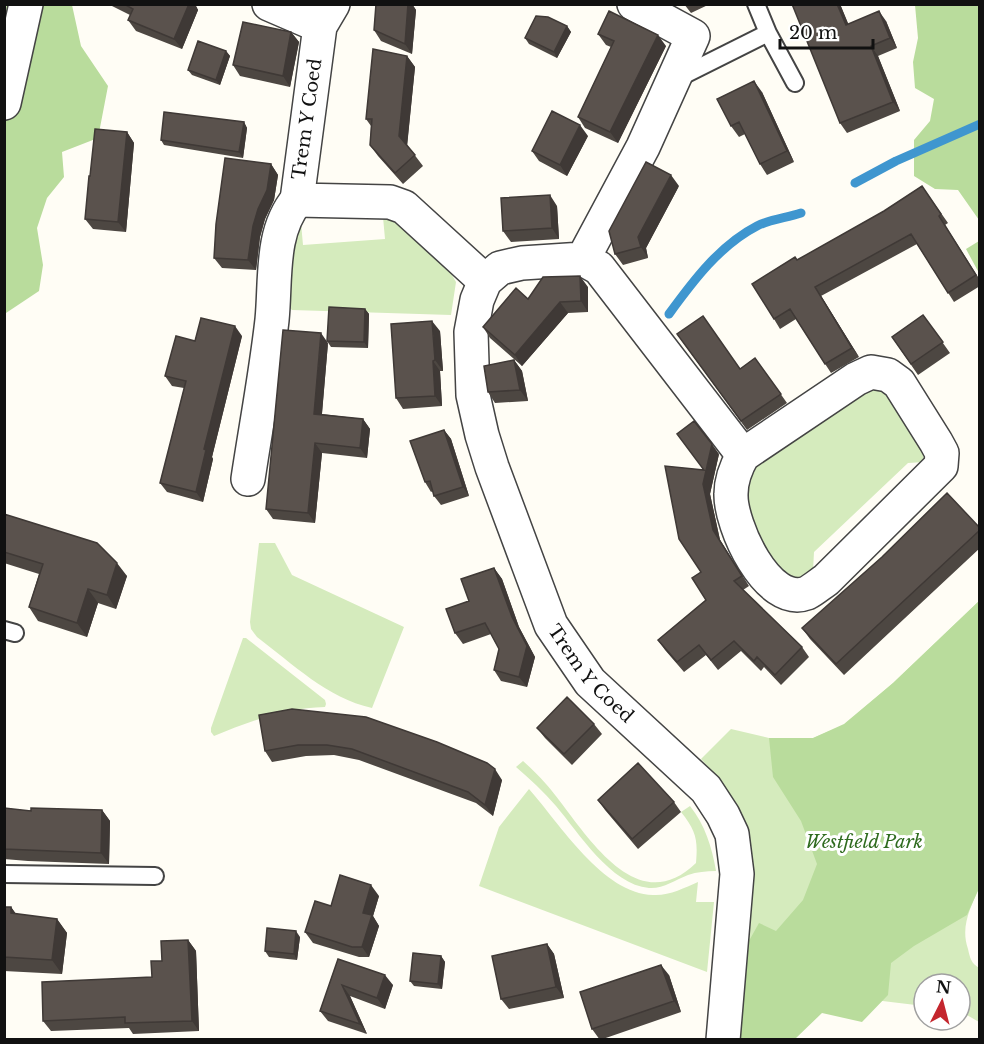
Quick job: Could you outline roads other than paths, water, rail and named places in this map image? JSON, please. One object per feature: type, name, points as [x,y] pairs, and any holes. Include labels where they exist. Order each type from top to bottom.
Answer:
[{"type":"street","points":[[4,103],[26,4]]},
{"type":"street","points":[[269,4],[327,15]]},
{"type":"street","points":[[583,259],[643,147],[693,36],[634,4]]},
{"type":"street","name":"Trem Y Coed","points":[[327,15],[297,200],[390,202],[404,207],[485,281],[477,300],[471,332],[473,395],[492,467],[551,625],[590,682],[706,789],[723,814],[732,834],[737,874],[723,1040]]},
{"type":"street","points":[[248,479],[272,320],[282,225],[297,200]]},
{"type":"street","points":[[485,281],[500,268],[522,263],[583,259],[599,268],[743,455]]},
{"type":"street","points":[[871,372],[888,375],[899,383],[942,453],[941,466],[826,580],[806,593],[789,594],[774,584],[758,568],[740,536],[731,495],[737,465],[743,455],[856,379],[871,372]]},
{"type":"lane","points":[[756,4],[768,33],[795,83]]},
{"type":"lane","points":[[673,81],[768,33]]},
{"type":"lane","points":[[4,874],[155,876]]},
{"type":"waterway","points":[[855,183],[896,161],[980,124]]},
{"type":"waterway","points":[[669,314],[698,277],[731,243],[757,226],[801,213]]},
{"type":"park label","name":"Westfield Park","points":[[864,842]]}]
